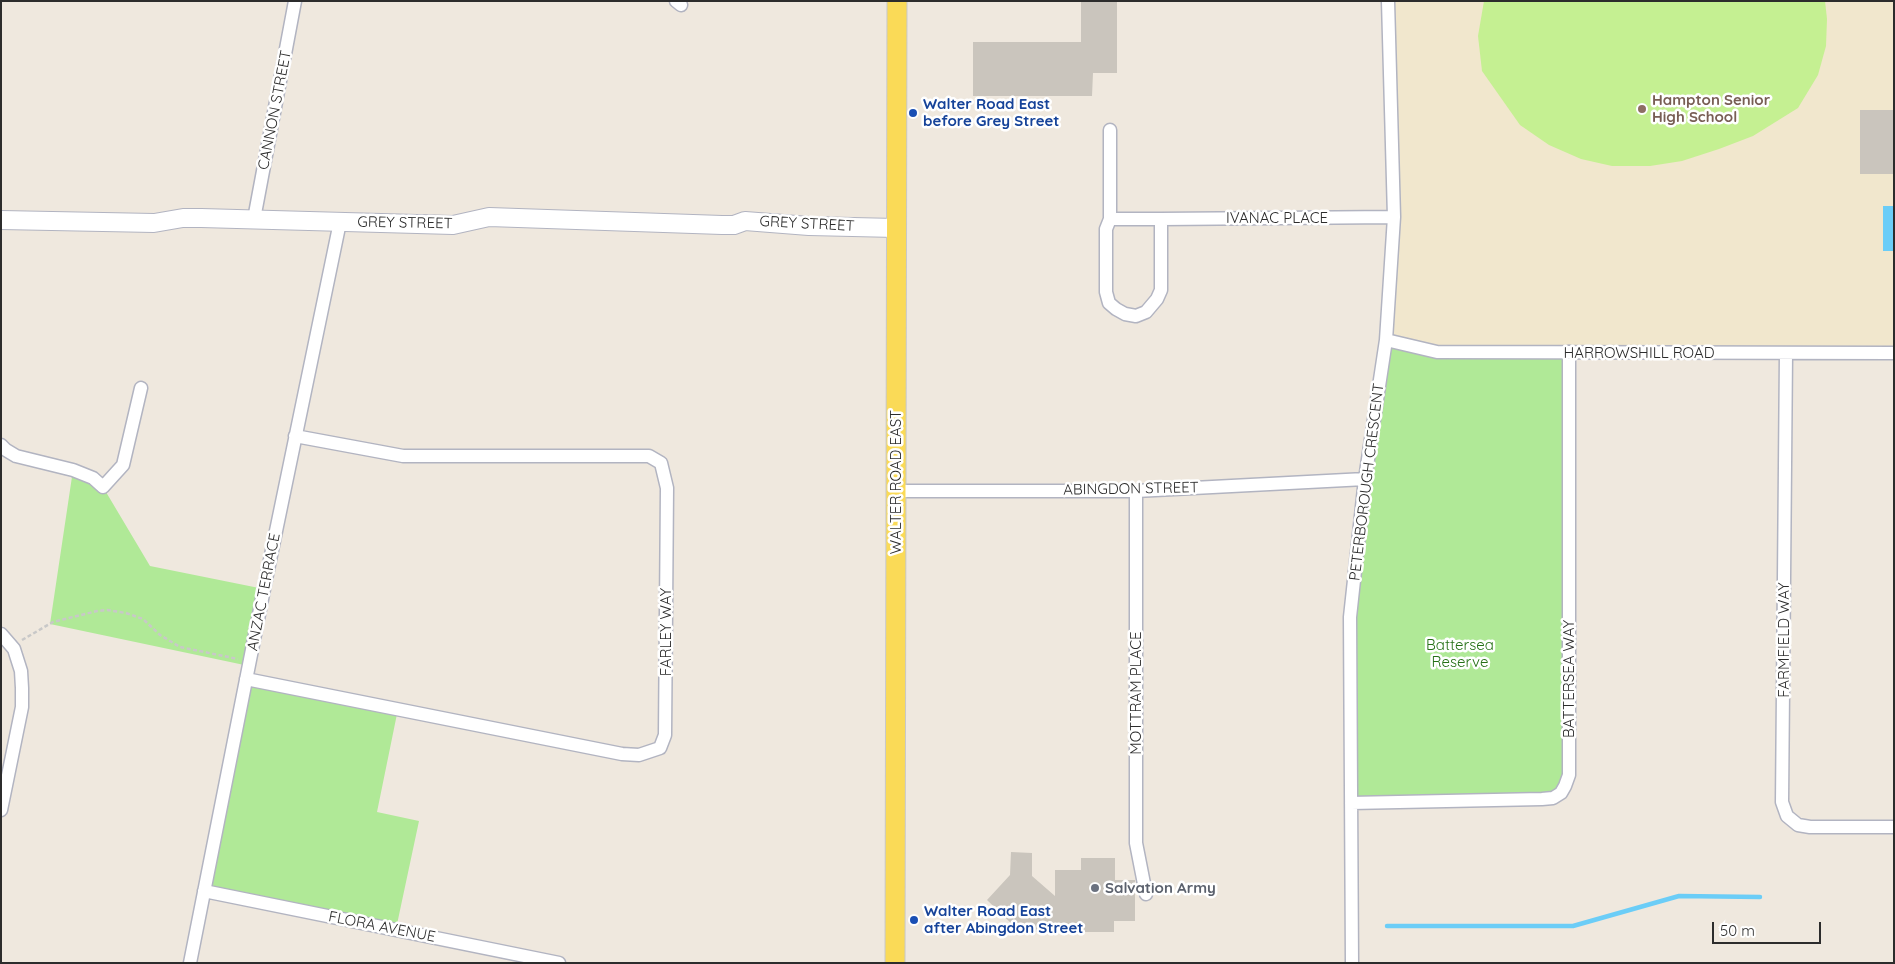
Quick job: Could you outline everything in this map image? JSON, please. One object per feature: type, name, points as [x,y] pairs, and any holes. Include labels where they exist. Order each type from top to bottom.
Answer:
[{"type":"main road","name":"WALTER ROAD EAST","points":[[895,963],[897,1]]},
{"type":"street","name":"CANNON STREET","points":[[254,219],[295,1]]},
{"type":"street","name":"PETERBOROUGH CRESCENT","points":[[1352,963],[1350,617],[1365,479],[1386,340],[1394,217],[1388,1]]},
{"type":"street","points":[[1110,130],[1110,220],[1106,229],[1106,292],[1110,303],[1125,314],[1136,316],[1146,312],[1157,299],[1161,290],[1161,219]]},
{"type":"street","name":"GREY STREET","points":[[1,220],[154,223],[183,218],[454,225],[489,217],[722,225],[734,225],[744,221],[751,221],[809,226],[896,228]]},
{"type":"street","name":"IVANAC PLACE","points":[[1110,220],[1394,217]]},
{"type":"street","name":"ANZAC TERRACE","points":[[190,963],[295,436],[340,222]]},
{"type":"street","name":"HARROWSHILL ROAD","points":[[1386,340],[1437,352],[1894,353]]},
{"type":"street","name":"BATTERSEA WAY","points":[[1351,803],[1542,800],[1553,798],[1565,786],[1569,775],[1569,352]]},
{"type":"street","name":"FARMFIELD WAY","points":[[1786,353],[1782,802],[1787,816],[1798,825],[1810,827],[1894,827]]},
{"type":"street","points":[[1,445],[16,456],[73,470],[93,478],[103,487],[123,465],[141,388]]},
{"type":"street","name":"FARLEY WAY","points":[[246,679],[622,754],[639,755],[660,748],[665,735],[667,488],[661,463],[649,456],[403,456],[295,436]]},
{"type":"street","name":"ABINGDON STREET","points":[[896,491],[1136,491],[1365,479]]},
{"type":"street","name":"MOTTRAM PLACE","points":[[1136,491],[1136,843],[1146,894]]},
{"type":"street","points":[[1,634],[13,647],[21,671],[22,706],[1,810]]},
{"type":"street","name":"FLORA AVENUE","points":[[204,891],[559,963]]},
{"type":"path","points":[[13,647],[53,622],[107,610],[126,613],[143,619],[160,635],[180,647],[240,659]]},
{"type":"shaded area","name":"Hampton Senior High School","points":[[1388,1],[1894,1],[1894,353],[1437,352],[1386,340],[1394,217]]},
{"type":"green space","points":[[1484,1],[1825,1],[1827,19],[1826,46],[1818,75],[1798,108],[1753,136],[1682,161],[1650,166],[1612,166],[1581,159],[1549,145],[1520,125],[1482,71],[1478,36]]},
{"type":"green space","name":"Battersea Reserve","points":[[1386,340],[1437,352],[1569,352],[1569,775],[1561,793],[1351,803],[1350,617]]},
{"type":"green space","points":[[73,470],[103,487],[150,566],[264,589],[249,666],[50,624]]},
{"type":"green space","points":[[246,679],[398,709],[377,812],[419,821],[396,929],[204,891]]},
{"type":"water","points":[[1883,206],[1894,206],[1894,251],[1883,251]]},
{"type":"building","points":[[1081,1],[1117,1],[1117,73],[1093,73],[1092,96],[973,96],[973,42],[1081,42]]},
{"type":"building","points":[[1860,110],[1894,110],[1894,174],[1860,174]]},
{"type":"building","name":"Salvation Army","points":[[1011,852],[1032,853],[1032,876],[1055,896],[1055,870],[1081,870],[1081,858],[1115,858],[1115,880],[1135,880],[1135,921],[1114,921],[1114,932],[1033,932],[1023,923],[1017,929],[987,900],[1010,875]]},
{"type":"waterway","points":[[1387,926],[1573,926],[1679,896],[1760,897]]},
{"type":"place","name":"Hampton Senior High School","points":[[1642,109]]},
{"type":"place","name":"Walter Road East before Grey Street","points":[[913,113]]},
{"type":"place","name":"Salvation Army","points":[[1095,888]]},
{"type":"place","name":"Walter Road East after Abingdon Street","points":[[914,920]]}]
